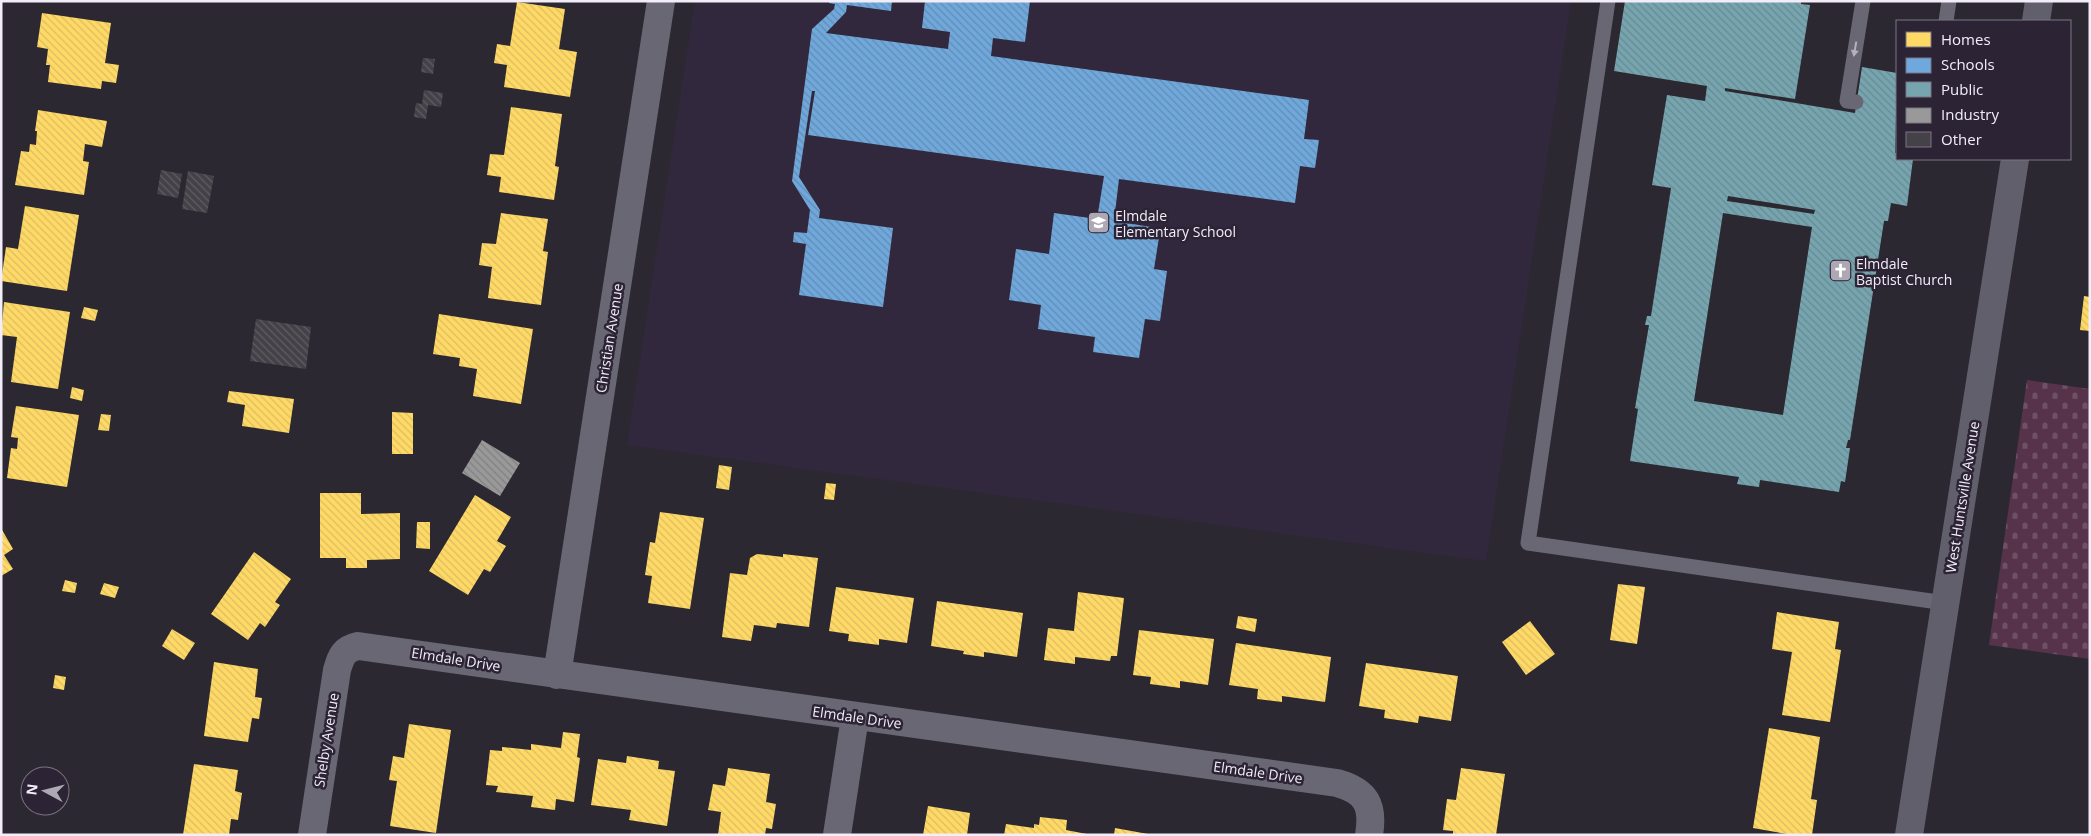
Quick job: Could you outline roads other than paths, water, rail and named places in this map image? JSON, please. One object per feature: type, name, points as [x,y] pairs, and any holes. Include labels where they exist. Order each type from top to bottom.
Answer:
[{"type":"main road","name":"West Huntsville Avenue","points":[[1909,835],[2015,160]]},
{"type":"street","name":"Christian Avenue","points":[[557,675],[661,1]]},
{"type":"street","name":"Elmdale Drive","points":[[347,648],[369,646],[557,675],[1337,783],[1353,788],[1364,797],[1370,810],[1369,835]]},
{"type":"street","name":"Shelby Avenue","points":[[312,835],[337,670],[341,657],[347,648]]},
{"type":"street","points":[[837,835],[856,717]]},
{"type":"lane","points":[[1608,1],[1528,543],[1945,603]]},
{"type":"lane","points":[[1851,102],[1864,1]]},
{"type":"lane","points":[[1946,20],[1949,1]]},
{"type":"place","name":"Elmdale Elementary School","points":[[1099,223]]},
{"type":"place","name":"Elmdale Baptist Church","points":[[1840,271]]}]
